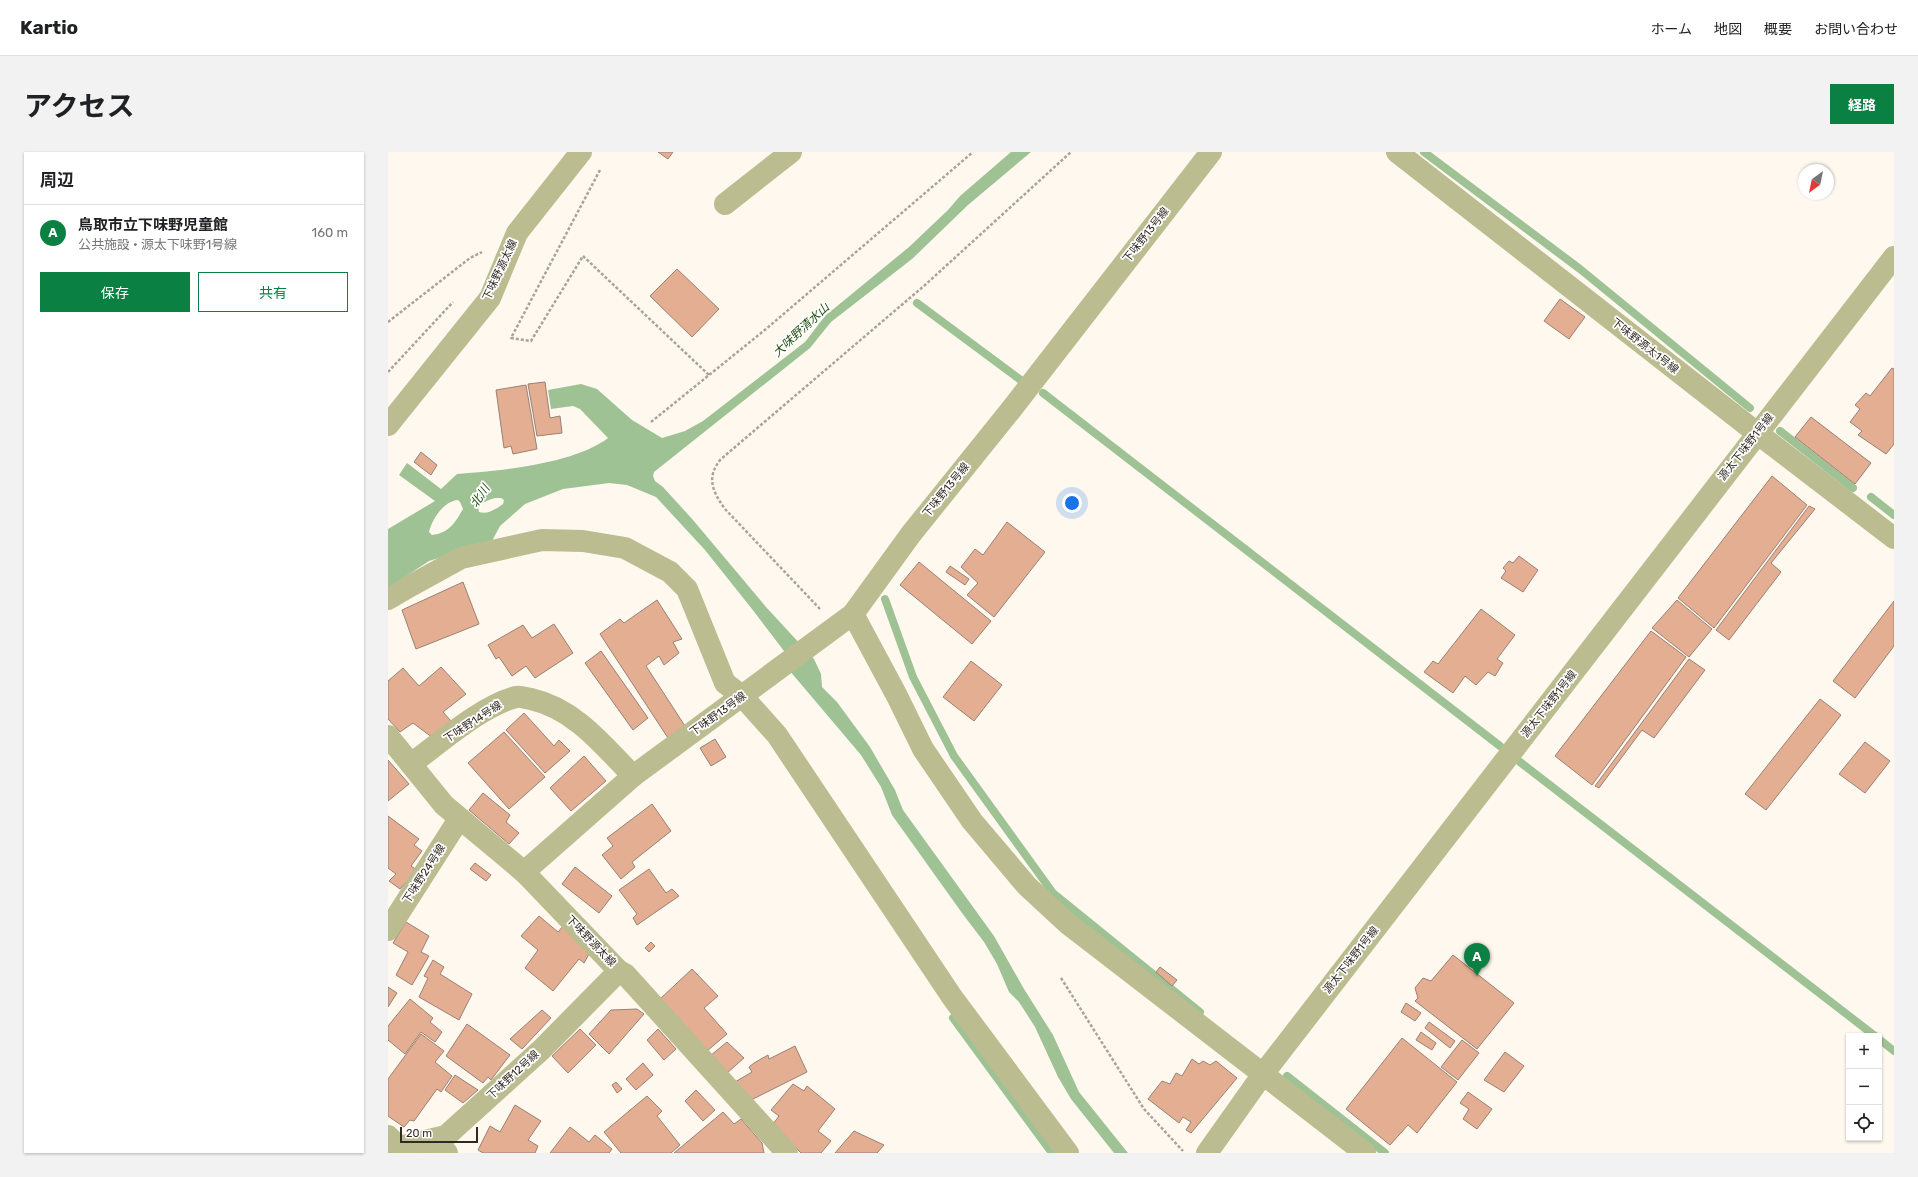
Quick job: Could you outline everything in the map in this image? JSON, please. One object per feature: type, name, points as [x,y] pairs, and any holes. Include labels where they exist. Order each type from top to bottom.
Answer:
[{"type":"street","name":"下味野源太線","points":[[388,425],[490,298],[517,233],[581,152]]},
{"type":"street","points":[[724,204],[792,152]]},
{"type":"street","name":"下味野13号線","points":[[524,872],[634,776],[845,620],[911,534],[1010,411],[1210,152]]},
{"type":"street","name":"下味野源太1号線","points":[[1397,152],[1757,434],[1894,538]]},
{"type":"street","name":"源太下味野1号線","points":[[1206,1153],[1263,1074],[1894,257]]},
{"type":"street","points":[[388,599],[412,584],[462,558],[542,540],[583,541],[625,548],[670,572],[687,589],[725,683],[742,696],[777,735],[952,997],[1068,1153]]},
{"type":"street","points":[[845,620],[897,696],[923,749],[972,821],[1027,886],[1067,924],[1365,1153]]},
{"type":"street","name":"下味野14号線","points":[[411,764],[494,706],[518,696],[546,703],[568,714],[596,737],[634,776]]},
{"type":"street","name":"下味野源太線","points":[[388,736],[444,805],[524,872],[619,971],[625,974],[787,1153]]},
{"type":"street","name":"下味野24号線","points":[[388,930],[459,819]]},
{"type":"street","name":"下味野12号線","points":[[393,1145],[446,1136],[541,1050],[619,971]]},
{"type":"street","points":[[393,1145],[447,1153]]},
{"type":"path","points":[[651,422],[710,376],[973,152]]},
{"type":"path","points":[[845,620],[725,509],[714,494],[712,482],[714,468],[721,459],[925,285],[1070,152]]},
{"type":"path","points":[[601,168],[512,338],[532,341],[583,256],[710,376]]},
{"type":"path","points":[[388,322],[470,258],[484,251]]},
{"type":"path","points":[[1060,978],[1144,1108],[1185,1153]]},
{"type":"water","name":"北川","points":[[1011,152],[1031,152],[968,205],[912,259],[831,322],[810,348],[654,472],[653,476],[655,481],[663,487],[693,520],[766,607],[814,659],[821,674],[822,687],[837,702],[870,747],[895,790],[903,810],[994,936],[1024,989],[1053,1035],[1079,1092],[1128,1153],[1114,1153],[1071,1099],[1058,1077],[1035,1027],[1019,1002],[1009,992],[997,964],[984,942],[892,815],[881,787],[861,755],[789,670],[784,651],[752,609],[705,550],[656,497],[627,485],[609,483],[563,489],[525,504],[500,526],[492,541],[429,561],[388,588],[388,529],[435,501],[399,475],[407,463],[441,489],[457,474],[494,471],[536,465],[576,454],[593,447],[608,438],[580,409],[573,406],[551,409],[548,390],[581,384],[597,389],[632,420],[662,438],[685,431],[703,421],[805,342],[825,316],[909,247],[948,210],[960,196]],"holes":[[[495,498],[501,498],[504,500],[503,504],[494,510],[485,513],[479,512],[478,507],[480,505]],[[458,500],[463,509],[454,523],[447,530],[432,535],[429,532],[436,516],[443,507],[453,501]]]},
{"type":"building","points":[[658,152],[673,152],[668,159]]},
{"type":"building","points":[[677,269],[719,309],[692,337],[650,296]]},
{"type":"building","points":[[1560,299],[1585,317],[1569,339],[1544,321]]},
{"type":"building","points":[[1892,368],[1894,369],[1894,444],[1886,454],[1858,435],[1862,431],[1850,422],[1860,409],[1855,405],[1866,393],[1870,396]]},
{"type":"building","points":[[545,382],[550,418],[560,416],[562,433],[537,436],[528,384]]},
{"type":"building","points":[[526,385],[537,449],[513,454],[511,446],[504,448],[496,390]]},
{"type":"building","points":[[1811,417],[1871,463],[1855,484],[1795,437]]},
{"type":"building","points":[[421,452],[437,465],[431,475],[414,462]]},
{"type":"building","points":[[1772,476],[1807,505],[1714,628],[1678,598]]},
{"type":"building","points":[[1809,506],[1815,509],[1771,563],[1781,572],[1729,640],[1716,630]]},
{"type":"building","points":[[1007,522],[1045,552],[994,617],[967,595],[978,583],[961,567],[975,549],[983,555]]},
{"type":"building","points":[[1519,556],[1538,570],[1523,592],[1501,578],[1506,571],[1503,568],[1509,561],[1513,563]]},
{"type":"building","points":[[919,562],[991,621],[972,644],[900,585]]},
{"type":"building","points":[[950,566],[969,579],[965,585],[946,572]]},
{"type":"building","points":[[463,582],[479,624],[416,649],[402,610]]},
{"type":"building","points":[[657,600],[682,639],[673,642],[679,653],[664,665],[659,656],[646,666],[685,726],[668,738],[600,634],[620,619],[624,623]]},
{"type":"building","points":[[1677,600],[1712,629],[1689,657],[1652,628]]},
{"type":"building","points":[[1894,601],[1894,646],[1855,698],[1833,681]]},
{"type":"building","points":[[1481,609],[1515,635],[1497,659],[1503,663],[1495,676],[1488,672],[1476,685],[1465,676],[1453,693],[1424,672],[1433,661],[1438,664]]},
{"type":"building","points":[[554,624],[573,653],[535,678],[526,666],[512,676],[499,657],[496,659],[488,645],[523,625],[532,638]]},
{"type":"building","points":[[1651,631],[1686,657],[1592,785],[1555,756]]},
{"type":"building","points":[[601,651],[648,718],[633,730],[585,663]]},
{"type":"building","points":[[1689,659],[1705,670],[1654,738],[1642,730],[1599,788],[1595,786]]},
{"type":"building","points":[[971,661],[1002,685],[974,721],[943,697]]},
{"type":"building","points":[[441,667],[466,694],[443,712],[451,721],[433,738],[413,723],[400,732],[388,719],[388,681],[403,668],[419,686]]},
{"type":"building","points":[[1820,699],[1841,715],[1766,810],[1745,794]]},
{"type":"building","points":[[524,713],[554,746],[559,740],[570,751],[545,773],[506,730]]},
{"type":"building","points":[[504,732],[545,777],[509,809],[468,763]]},
{"type":"building","points":[[715,739],[726,757],[711,766],[700,748]]},
{"type":"building","points":[[1865,742],[1890,761],[1865,793],[1839,774]]},
{"type":"building","points":[[584,756],[606,781],[571,811],[550,788]]},
{"type":"building","points":[[388,760],[409,784],[388,801]]},
{"type":"building","points":[[483,793],[510,815],[506,822],[519,833],[509,844],[469,810]]},
{"type":"building","points":[[652,804],[671,831],[632,862],[635,867],[621,879],[602,855],[613,846],[607,838]]},
{"type":"building","points":[[388,816],[419,839],[414,845],[422,851],[411,866],[417,870],[400,889],[389,881],[396,874],[388,868]]},
{"type":"building","points":[[475,863],[491,875],[486,881],[470,869]]},
{"type":"building","points":[[575,867],[612,896],[599,913],[562,884]]},
{"type":"building","points":[[649,869],[666,893],[672,889],[679,896],[637,925],[633,918],[637,914],[619,890]]},
{"type":"building","points":[[539,916],[558,932],[564,925],[589,954],[584,963],[579,959],[553,991],[525,968],[538,950],[521,936]]},
{"type":"building","points":[[406,922],[429,936],[421,952],[429,956],[412,985],[396,975],[408,952],[393,943]]},
{"type":"building","points":[[651,942],[655,946],[649,952],[645,948]]},
{"type":"building","points":[[1453,955],[1514,1003],[1477,1049],[1415,1001],[1418,998],[1415,988],[1423,978],[1431,981]]},
{"type":"building","points":[[433,960],[444,967],[440,974],[472,994],[459,1020],[419,997],[428,978],[424,976]]},
{"type":"building","points":[[1160,967],[1177,980],[1172,986],[1156,972]]},
{"type":"building","points":[[692,969],[718,996],[704,1008],[727,1034],[707,1051],[660,999]]},
{"type":"building","points":[[388,987],[397,993],[388,1007]]},
{"type":"building","points":[[410,999],[433,1018],[430,1022],[442,1032],[435,1042],[421,1032],[405,1054],[388,1040],[388,1026]]},
{"type":"building","points":[[1406,1003],[1421,1013],[1415,1021],[1401,1012]]},
{"type":"building","points":[[637,1009],[644,1014],[609,1054],[589,1034],[611,1010]]},
{"type":"building","points":[[542,1010],[551,1018],[522,1049],[510,1039]]},
{"type":"building","points":[[1429,1022],[1455,1041],[1450,1048],[1425,1028]]},
{"type":"building","points":[[467,1024],[510,1055],[491,1080],[488,1077],[483,1083],[446,1056]]},
{"type":"building","points":[[580,1029],[596,1045],[568,1073],[552,1056]]},
{"type":"building","points":[[658,1029],[676,1049],[664,1060],[647,1040]]},
{"type":"building","points":[[1421,1032],[1436,1043],[1432,1050],[1416,1040]]},
{"type":"building","points":[[421,1034],[444,1051],[435,1062],[452,1076],[441,1092],[437,1089],[414,1121],[410,1120],[404,1127],[388,1116],[388,1079]]},
{"type":"building","points":[[1402,1038],[1457,1082],[1417,1133],[1408,1125],[1390,1145],[1346,1109]]},
{"type":"building","points":[[1462,1040],[1479,1053],[1458,1080],[1441,1067]]},
{"type":"building","points":[[727,1042],[744,1058],[727,1073],[710,1056]]},
{"type":"building","points":[[795,1046],[807,1072],[751,1100],[735,1082],[752,1072],[749,1067],[754,1063],[768,1055],[769,1059]]},
{"type":"building","points":[[1505,1052],[1524,1066],[1504,1092],[1484,1080]]},
{"type":"building","points":[[1192,1059],[1199,1064],[1203,1061],[1210,1065],[1216,1061],[1237,1078],[1191,1133],[1186,1130],[1191,1122],[1183,1117],[1179,1123],[1148,1099],[1162,1081],[1170,1084],[1176,1073],[1182,1076]]},
{"type":"building","points":[[643,1063],[653,1075],[636,1090],[626,1079]]},
{"type":"building","points":[[455,1075],[478,1090],[463,1103],[445,1090]]},
{"type":"building","points":[[616,1082],[622,1089],[617,1093],[612,1085]]},
{"type":"building","points":[[793,1084],[804,1091],[807,1086],[835,1109],[818,1131],[831,1141],[821,1153],[801,1153],[773,1124],[779,1116],[771,1110]]},
{"type":"building","points":[[696,1090],[715,1110],[703,1121],[685,1101]]},
{"type":"building","points":[[1468,1092],[1492,1109],[1477,1129],[1463,1119],[1469,1109],[1460,1103]]},
{"type":"building","points":[[647,1096],[662,1111],[657,1116],[680,1145],[671,1153],[621,1153],[604,1132]]},
{"type":"building","points":[[515,1105],[541,1121],[528,1140],[538,1146],[535,1153],[483,1153],[478,1150],[490,1126],[500,1132]]},
{"type":"building","points":[[723,1112],[734,1124],[741,1119],[762,1143],[764,1153],[674,1153]]},
{"type":"building","points":[[570,1127],[589,1142],[595,1135],[612,1149],[609,1153],[550,1153]]},
{"type":"building","points":[[854,1131],[884,1145],[877,1153],[835,1153]]},
{"type":"waterway","points":[[1424,152],[1580,269],[1750,408]]},
{"type":"waterway","points":[[917,303],[1022,381]]},
{"type":"waterway","points":[[1043,393],[1500,746]]},
{"type":"waterway","points":[[1780,431],[1853,488]]},
{"type":"waterway","points":[[1871,497],[1894,515]]},
{"type":"waterway","points":[[885,599],[913,677],[954,756],[1053,893],[1200,1012]]},
{"type":"waterway","points":[[1520,762],[1871,1033]]},
{"type":"waterway","points":[[953,1018],[1052,1153]]},
{"type":"waterway","points":[[1882,1041],[1894,1051]]},
{"type":"waterway","points":[[1287,1076],[1385,1153]]},
{"type":"place","name":"鳥取市立下味野児童館","points":[[1477,976]]},
{"type":"water label","name":"大味野清水山","points":[[801,330]]}]
